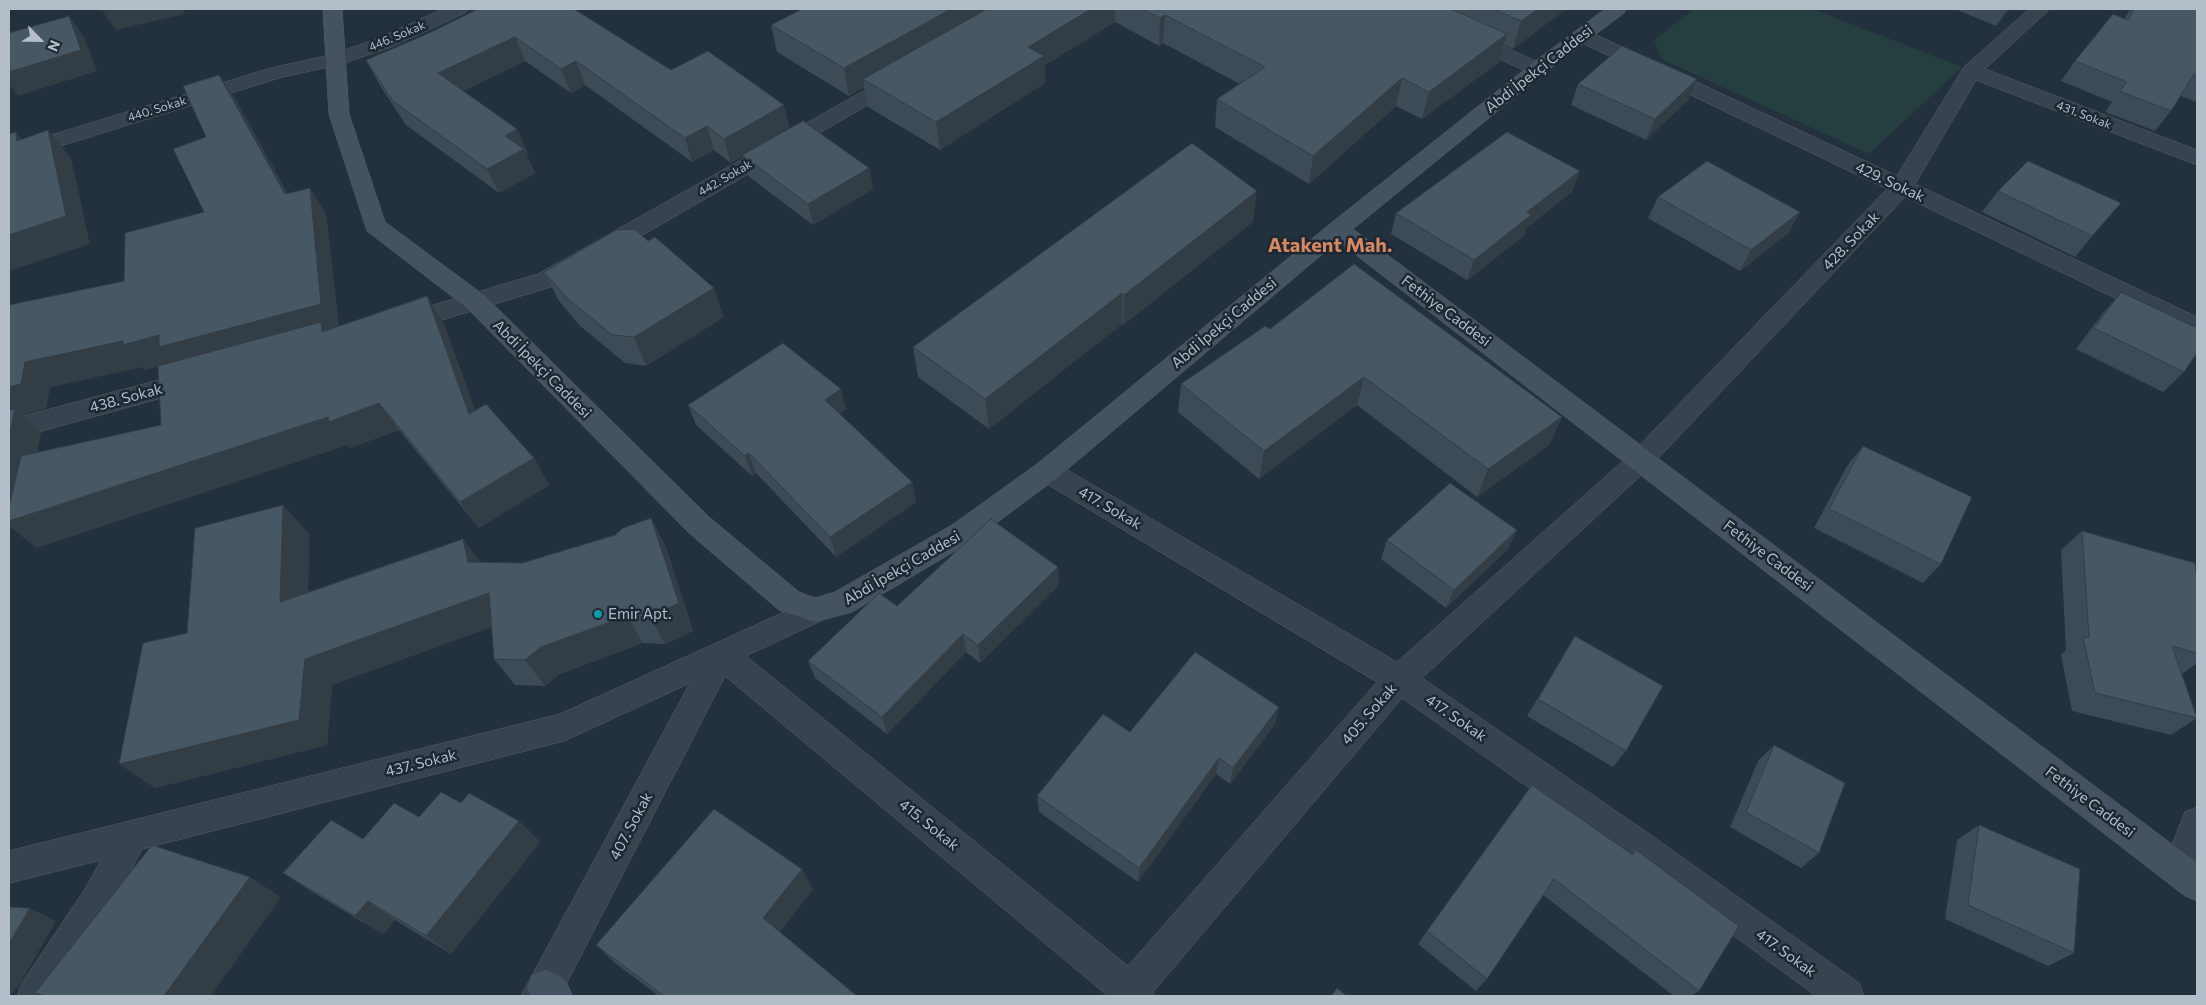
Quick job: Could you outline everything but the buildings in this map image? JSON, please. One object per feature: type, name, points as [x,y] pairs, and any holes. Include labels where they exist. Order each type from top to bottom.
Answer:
[{"type":"street","name":"Abdi İpekçi Caddesi","points":[[332,9],[339,114],[375,226],[476,302],[699,525],[790,601],[815,610],[842,604],[962,534],[1047,471],[1338,229],[1538,69],[1617,9]]},
{"type":"street","name":"446. Sokak","points":[[335,60],[384,43],[458,9]]},
{"type":"street","points":[[1407,9],[1538,69]]},
{"type":"street","name":"428. Sokak","points":[[1641,460],[1902,188],[1971,71],[2040,9]]},
{"type":"street","name":"429. Sokak","points":[[1583,36],[2197,327]]},
{"type":"street","name":"440. Sokak","points":[[9,155],[278,72],[335,60]]},
{"type":"street","name":"442. Sokak","points":[[476,302],[546,280],[920,67]]},
{"type":"street","name":"431. Sokak","points":[[1971,71],[2197,158]]},
{"type":"street","name":"Fethiye Caddesi","points":[[1338,229],[2188,877]]},
{"type":"street","points":[[380,328],[476,302]]},
{"type":"street","name":"438. Sokak","points":[[9,430],[219,372]]},
{"type":"street","name":"405. Sokak","points":[[1131,994],[1399,679],[1641,460]]},
{"type":"street","name":"417. Sokak","points":[[1047,471],[1399,679],[1636,844],[1846,996]]},
{"type":"street","name":"437. Sokak","points":[[9,867],[564,727],[815,610]]},
{"type":"street","name":"407. Sokak","points":[[546,994],[721,654]]},
{"type":"street","name":"415. Sokak","points":[[721,654],[1131,994]]},
{"type":"street","points":[[2188,877],[2197,824]]},
{"type":"street","points":[[35,996],[100,898],[131,836]]},
{"type":"green space","points":[[1694,9],[1813,9],[1962,67],[1869,154],[1661,59],[1654,40]]},
{"type":"place","name":"Emir Apt.","points":[[598,614]]},
{"type":"district","name":"Atakent Mah.","points":[[1330,245]]}]
